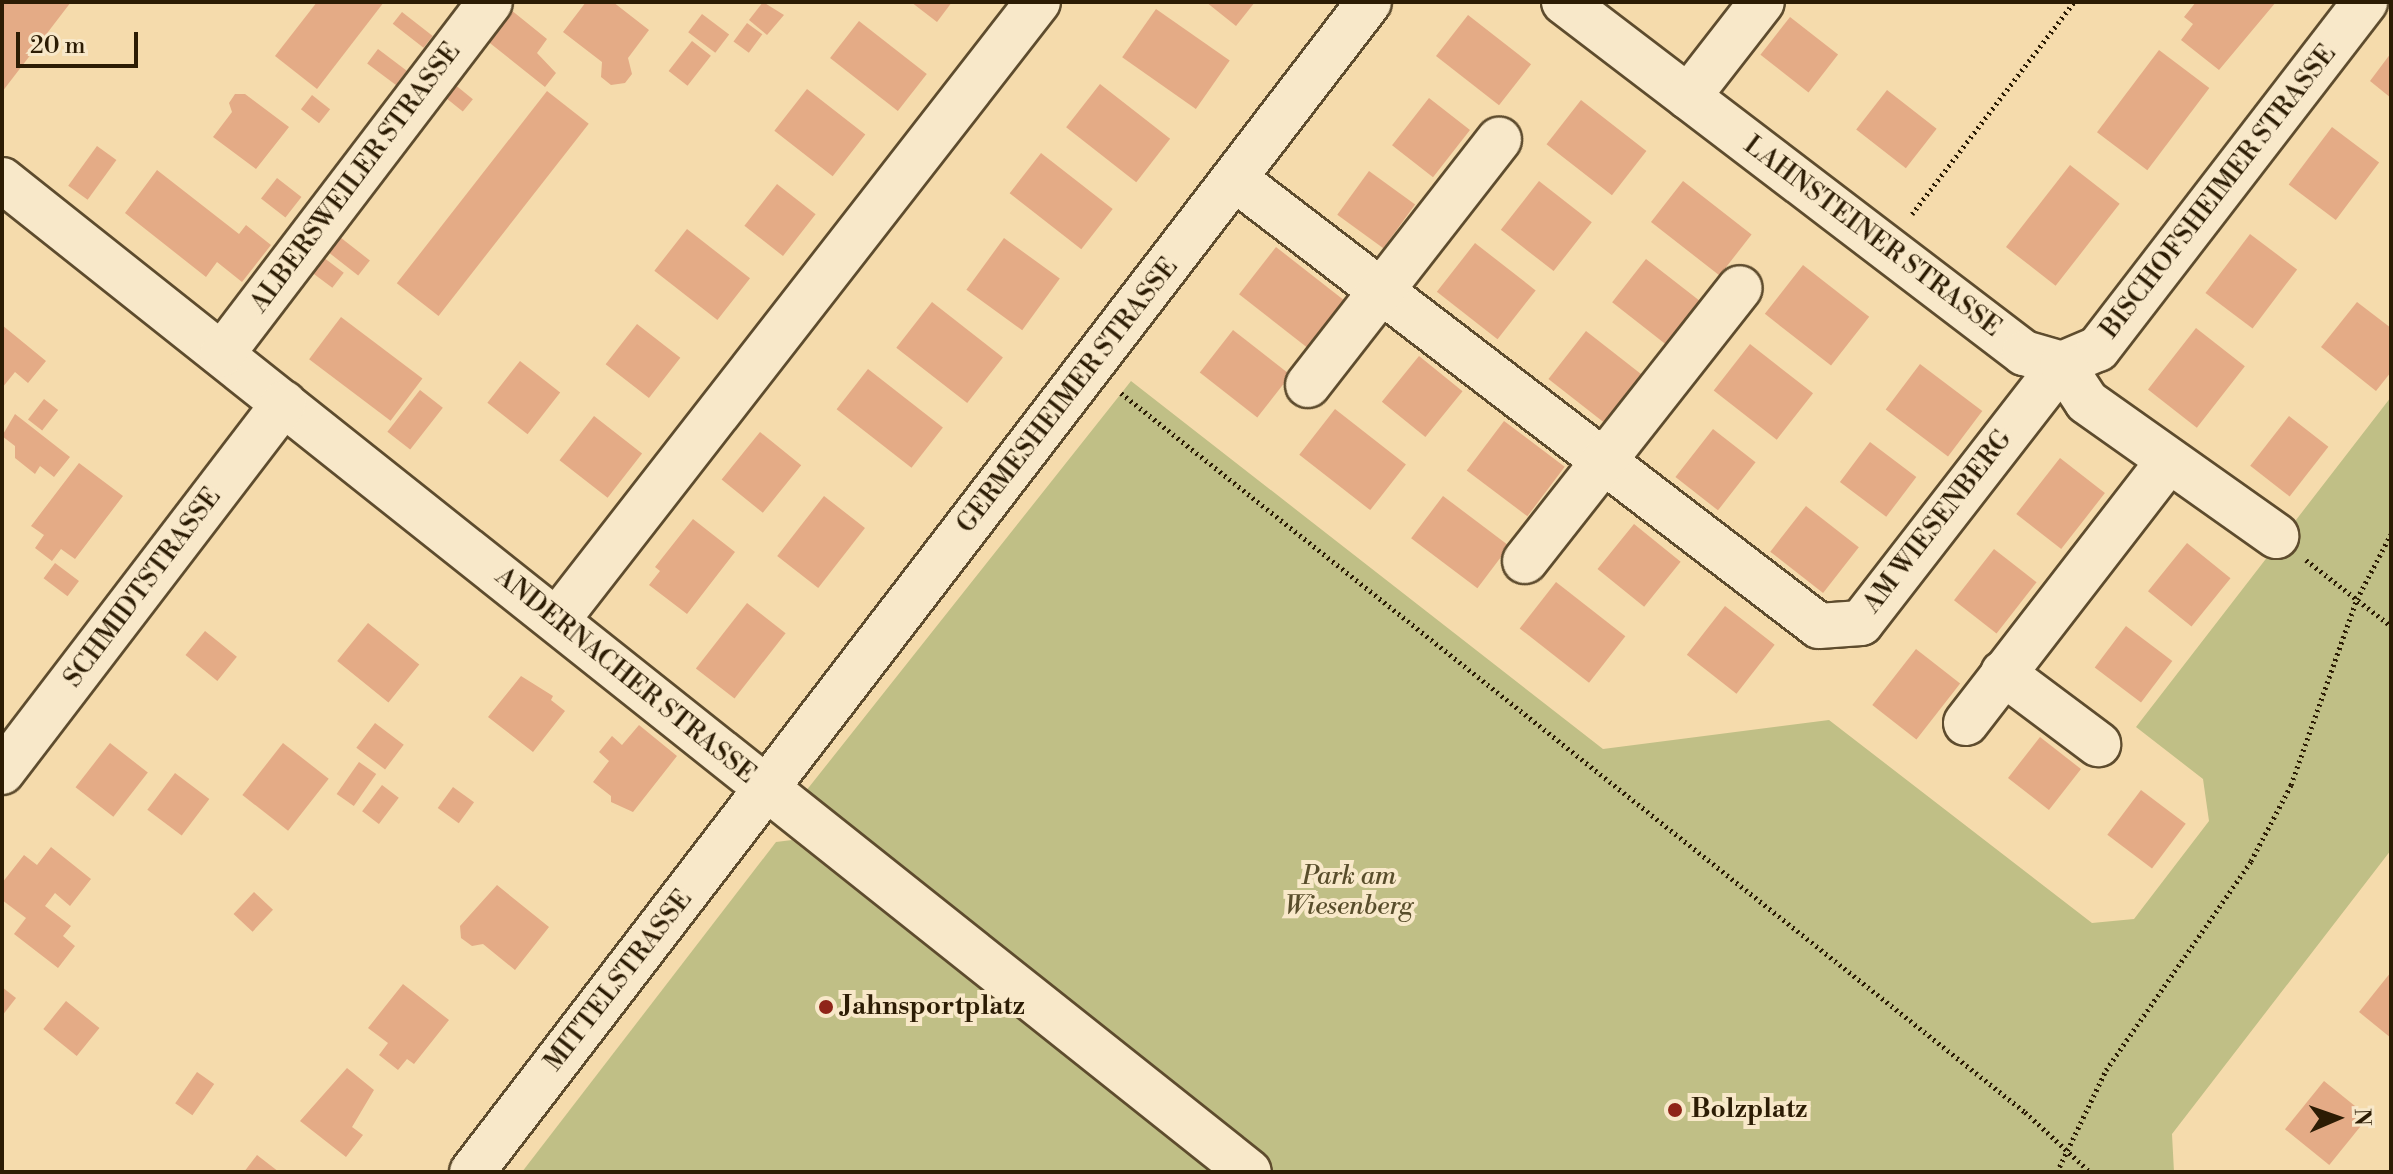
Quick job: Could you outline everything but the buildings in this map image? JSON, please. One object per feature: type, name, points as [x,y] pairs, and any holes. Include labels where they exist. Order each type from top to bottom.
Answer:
[{"type":"street","name":"ALBERSWEILER STRASSE","points":[[222,354],[490,2]]},
{"type":"street","points":[[557,620],[1038,2]]},
{"type":"street","name":"GERMESHEIMER STRASSE","points":[[767,790],[1369,2]]},
{"type":"street","name":"LAHNSTEINER STRASSE","points":[[1564,2],[2024,353],[2062,364]]},
{"type":"street","points":[[1688,97],[1762,2]]},
{"type":"street","name":"BISCHOFSHEIMER STRASSE","points":[[2062,364],[2098,349],[2365,2]]},
{"type":"street","points":[[1308,385],[1499,140]]},
{"type":"street","name":"AM WIESENBERG","points":[[1235,179],[1819,626],[1861,623],[2062,364]]},
{"type":"street","name":"ANDERNACHER STRASSE","points":[[2,180],[1249,1172]]},
{"type":"street","points":[[1525,561],[1740,288]]},
{"type":"street","points":[[2062,364],[2087,402],[2276,536]]},
{"type":"street","name":"SCHMIDTSTRASSE","points":[[2,772],[284,403]]},
{"type":"street","points":[[1966,723],[2168,462]]},
{"type":"street","points":[[2003,673],[2098,744]]},
{"type":"street","name":"MITTELSTRASSE","points":[[472,1172],[767,790]]},
{"type":"path","points":[[1909,217],[2074,2]]},
{"type":"path","points":[[1089,368],[2025,1112],[2063,1151],[2090,1172]]},
{"type":"path","points":[[2057,1172],[2063,1151],[2106,1070],[2251,861],[2291,785],[2357,599],[2391,534]]},
{"type":"path","points":[[2276,536],[2391,626]]},
{"type":"green space","name":"Park am Wiesenberg","points":[[1131,381],[1603,749],[1829,720],[2092,923],[2134,919],[2209,821],[2203,779],[2136,727],[2391,397],[2391,850],[2172,1134],[2174,1172],[1269,1172],[798,801]]},
{"type":"green space","name":"Jahnsportplatz","points":[[792,840],[1211,1172],[522,1172],[776,842]]},
{"type":"place","name":"Jahnsportplatz","points":[[826,1007]]},
{"type":"place","name":"Bolzplatz","points":[[1675,1110]]}]
